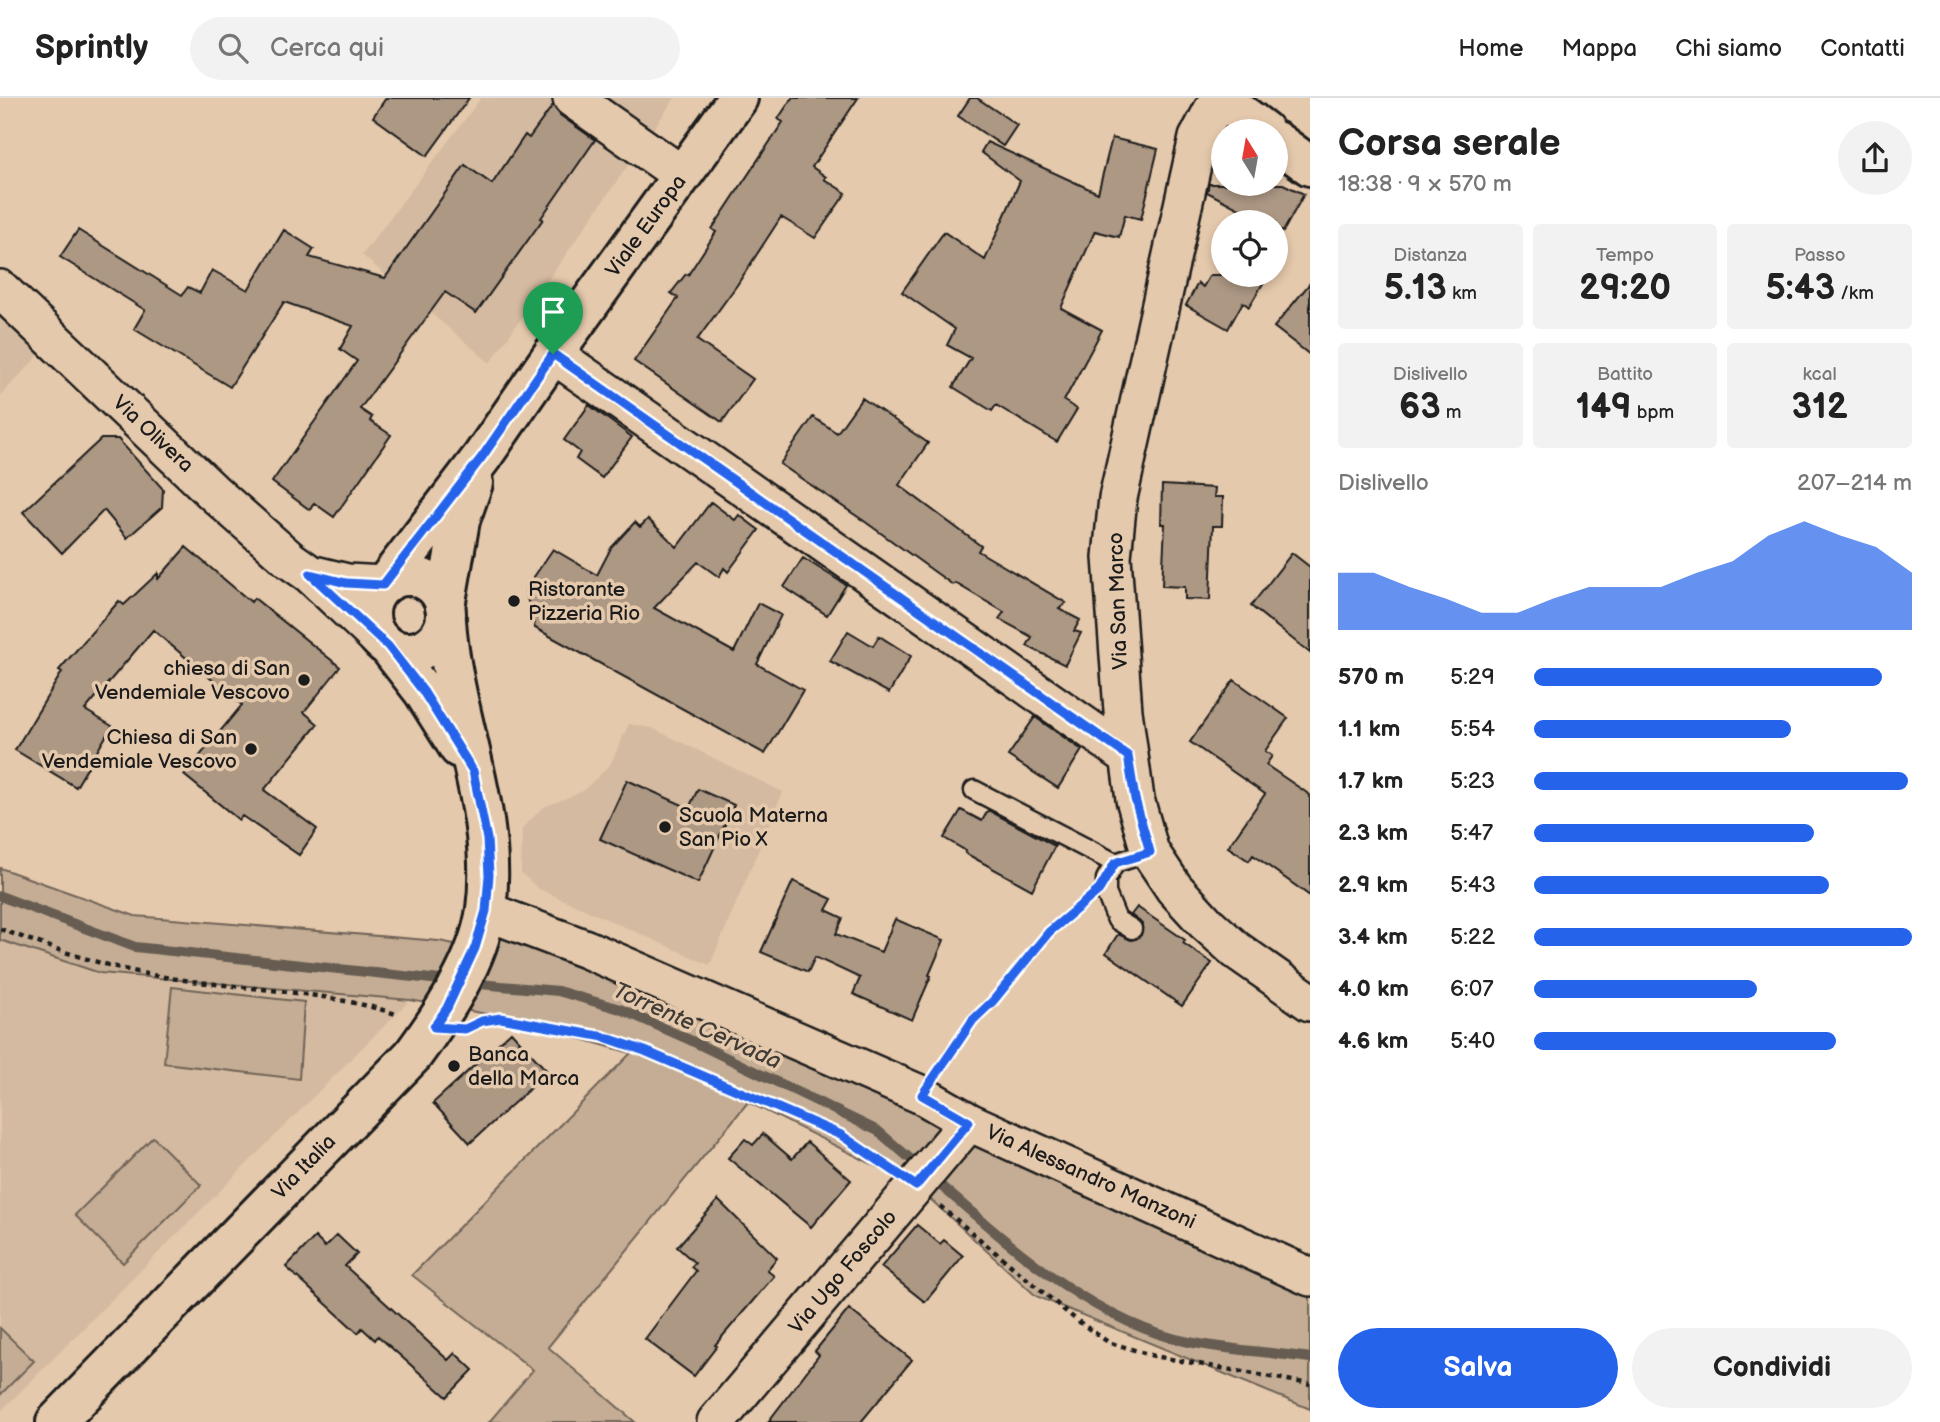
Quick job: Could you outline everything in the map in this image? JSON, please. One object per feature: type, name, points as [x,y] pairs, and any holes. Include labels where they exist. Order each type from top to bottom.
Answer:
[{"type":"street","points":[[572,98],[682,175]]},
{"type":"street","name":"Viale Europa","points":[[383,585],[482,457],[738,98]]},
{"type":"street","points":[[1220,98],[1248,119]]},
{"type":"street","name":"Via San Marco","points":[[1220,98],[1198,138],[1118,498],[1112,569],[1128,756],[1135,799],[1150,852],[1174,888],[1236,950],[1310,1002]]},
{"type":"street","points":[[1288,150],[1310,166]]},
{"type":"street","name":"Via Olivera","points":[[0,289],[214,493],[290,560],[310,574],[383,643]]},
{"type":"street","points":[[553,354],[1128,756]]},
{"type":"street","name":"Viale Europa","points":[[482,457],[460,520],[445,614],[454,685],[487,839],[487,893]]},
{"type":"street","name":"Via Olivera","points":[[310,574],[346,583],[383,585]]},
{"type":"street","points":[[408,576],[432,585],[441,595],[445,614],[442,632],[434,642],[424,649],[412,652],[399,651],[383,643],[372,629],[370,617],[375,594],[383,585],[395,578],[408,576]]},
{"type":"street","name":"Viale Europa","points":[[383,643],[423,691],[473,771]]},
{"type":"street","name":"Via Italia","points":[[68,1418],[413,1055],[440,1017],[475,948],[487,893]]},
{"type":"street","name":"Via Alessandro Manzoni","points":[[487,893],[586,949],[922,1095],[969,1122],[1310,1277]]},
{"type":"street","name":"Via Ugo Foscolo","points":[[716,1422],[969,1122]]},
{"type":"lane","points":[[974,790],[1115,863]]},
{"type":"lane","points":[[1132,929],[1117,920],[1111,910],[1106,893],[1106,879],[1115,863],[1150,852]]},
{"type":"path","points":[[922,1095],[973,1020],[993,1001],[1049,932],[1094,895],[1106,879]]},
{"type":"path","points":[[0,929],[86,961],[149,974],[362,1003],[440,1017],[465,1029],[482,1021],[501,1018],[604,1037],[645,1051],[841,1135],[916,1186],[1075,1320],[1108,1342],[1154,1356],[1310,1384]]},
{"type":"shaded area","points":[[481,98],[675,98],[490,363],[362,255]]},
{"type":"shaded area","points":[[0,305],[42,352],[0,396]]},
{"type":"shaded area","points":[[629,724],[652,728],[783,792],[710,965],[539,889],[521,873],[522,829],[542,808],[583,791],[610,765]]},
{"type":"shaded area","points":[[0,868],[135,916],[439,941],[475,948],[486,911],[969,1122],[1310,1277],[1310,1409],[1036,1296],[916,1186],[748,1102],[548,1347],[635,1422],[489,1422],[533,1370],[412,1275],[631,1053],[503,1017],[410,1000],[100,973],[0,940]]},
{"type":"shaded area","points":[[0,940],[100,973],[410,1000],[0,1412]]},
{"type":"shaded area","points":[[172,987],[304,1002],[299,1079],[164,1063]]},
{"type":"shaded area","points":[[153,1137],[201,1185],[123,1263],[75,1215]]},
{"type":"shaded area","points":[[0,1328],[34,1361],[0,1395]]},
{"type":"building","points":[[386,98],[469,98],[427,156],[373,117]]},
{"type":"building","points":[[792,98],[858,98],[812,167],[826,177],[824,179],[846,193],[815,238],[781,217],[697,340],[753,379],[722,422],[634,361],[678,298],[671,293],[686,274],[688,275],[716,232],[712,229],[783,122],[778,119]]},
{"type":"building","points":[[970,98],[977,98],[1017,125],[1003,146],[958,116]]},
{"type":"building","points":[[553,105],[560,115],[595,140],[476,313],[445,292],[360,409],[372,417],[370,421],[391,435],[334,517],[314,503],[310,510],[272,482],[357,361],[340,349],[353,326],[284,302],[230,387],[134,329],[145,310],[60,257],[78,230],[182,295],[188,287],[200,293],[212,270],[248,290],[284,230],[314,249],[309,257],[385,278],[465,165],[492,184],[525,135],[529,138]]},
{"type":"building","points":[[1112,138],[1158,149],[1141,219],[1125,215],[1119,237],[1095,231],[1061,308],[1102,330],[1064,401],[1077,409],[1057,442],[996,405],[992,411],[953,387],[971,358],[947,345],[955,329],[902,292],[944,232],[985,260],[1020,181],[981,152],[987,142],[1098,193]]},
{"type":"building","points":[[1288,186],[1304,194],[1288,223],[1288,210],[1241,210],[1215,196],[1288,196]]},
{"type":"building","points":[[1211,275],[1211,287],[1261,287],[1249,307],[1243,302],[1228,329],[1186,305],[1198,283],[1203,287]]},
{"type":"building","points":[[1310,283],[1310,355],[1274,327]]},
{"type":"building","points":[[862,398],[928,443],[899,485],[981,546],[978,551],[1066,603],[1059,609],[1080,620],[1074,631],[1081,633],[1065,665],[1027,646],[1032,637],[999,619],[1004,612],[955,583],[953,585],[780,464],[813,417],[837,433]]},
{"type":"building","points":[[589,405],[632,437],[602,478],[576,459],[580,452],[564,440]]},
{"type":"building","points":[[101,439],[118,439],[163,489],[162,507],[127,538],[104,510],[62,553],[23,512]]},
{"type":"building","points":[[1162,485],[1215,488],[1214,497],[1223,497],[1222,526],[1213,526],[1210,600],[1185,599],[1185,587],[1162,586],[1165,524],[1161,524]]},
{"type":"building","points":[[711,502],[735,520],[739,515],[759,530],[728,572],[724,568],[719,577],[698,562],[654,608],[734,652],[758,603],[781,615],[757,664],[803,690],[765,754],[535,628],[525,590],[553,549],[597,575],[611,548],[635,522],[640,527],[648,519],[677,547]]},
{"type":"building","points":[[186,547],[251,602],[254,598],[340,667],[304,712],[318,724],[264,790],[317,829],[299,855],[242,816],[239,820],[184,775],[242,705],[153,630],[85,710],[112,726],[76,787],[15,750],[62,672],[59,670],[119,601],[124,605],[158,573],[158,579]]},
{"type":"building","points":[[1292,553],[1310,567],[1310,653],[1251,606]]},
{"type":"building","points":[[803,558],[846,585],[827,615],[784,587]]},
{"type":"building","points":[[848,631],[873,646],[879,636],[911,656],[889,693],[830,661]]},
{"type":"building","points":[[1234,680],[1288,718],[1265,751],[1272,756],[1266,765],[1310,795],[1310,896],[1253,855],[1249,861],[1228,847],[1265,794],[1190,742]]},
{"type":"building","points":[[1035,717],[1082,750],[1058,788],[1008,756]]},
{"type":"building","name":"Scuola Materna San Pio X","points":[[627,780],[689,808],[698,789],[734,805],[698,883],[600,839]]},
{"type":"building","points":[[961,810],[982,821],[988,810],[1055,846],[1032,890],[965,853],[966,851],[944,838]]},
{"type":"building","points":[[793,881],[832,899],[826,910],[843,918],[836,934],[881,952],[895,919],[944,940],[912,1020],[853,994],[860,978],[815,957],[808,972],[761,952]]},
{"type":"building","points":[[1137,907],[1185,940],[1183,943],[1212,963],[1182,1006],[1106,953],[1118,934],[1131,940],[1141,935],[1142,924],[1131,915]]},
{"type":"building","points":[[511,1032],[548,1072],[470,1143],[433,1103]]},
{"type":"building","points":[[763,1134],[792,1159],[807,1142],[851,1180],[811,1227],[728,1158],[745,1139],[753,1145]]},
{"type":"building","points":[[718,1200],[777,1258],[767,1270],[774,1276],[715,1345],[717,1346],[694,1376],[645,1339],[696,1271],[691,1267],[695,1263],[677,1247]]},
{"type":"building","points":[[917,1225],[940,1244],[944,1240],[963,1256],[925,1302],[881,1267]]},
{"type":"building","points":[[337,1235],[357,1254],[345,1266],[448,1360],[455,1353],[473,1370],[447,1397],[378,1336],[375,1340],[362,1328],[358,1333],[286,1267],[315,1237],[325,1247]]},
{"type":"building","points":[[849,1309],[912,1360],[861,1422],[768,1422],[819,1355],[815,1351]]},
{"type":"waterway","name":"Torrente Cervada","points":[[0,896],[135,947],[450,981]]},
{"type":"waterway","name":"Torrente Cervada","points":[[469,983],[558,991],[620,1009],[878,1131],[921,1168]]},
{"type":"waterway","name":"Torrente Cervada","points":[[932,1178],[1051,1276],[1118,1317],[1153,1332],[1189,1342],[1310,1358]]},
{"type":"place","name":"Ristorante Pizzeria Rio","points":[[514,601]]},
{"type":"place","name":"chiesa di San Vendemiale Vescovo","points":[[304,680]]},
{"type":"place","name":"Chiesa di San Vendemiale Vescovo","points":[[251,749]]},
{"type":"place","name":"Scuola Materna San Pio X","points":[[665,827]]},
{"type":"place","name":"Banca della Marca","points":[[454,1066]]},
{"type":"route","points":[[553,354],[1128,756],[1135,799],[1150,852],[1115,863],[1099,890],[1049,932],[956,1043],[922,1095],[969,1122],[916,1186],[841,1135],[645,1051],[604,1037],[501,1018],[482,1021],[465,1029],[434,1027],[447,1008],[475,948],[486,911],[489,875],[487,839],[473,771],[423,691],[388,646],[310,574],[346,583],[383,585],[482,457],[553,354]]}]
